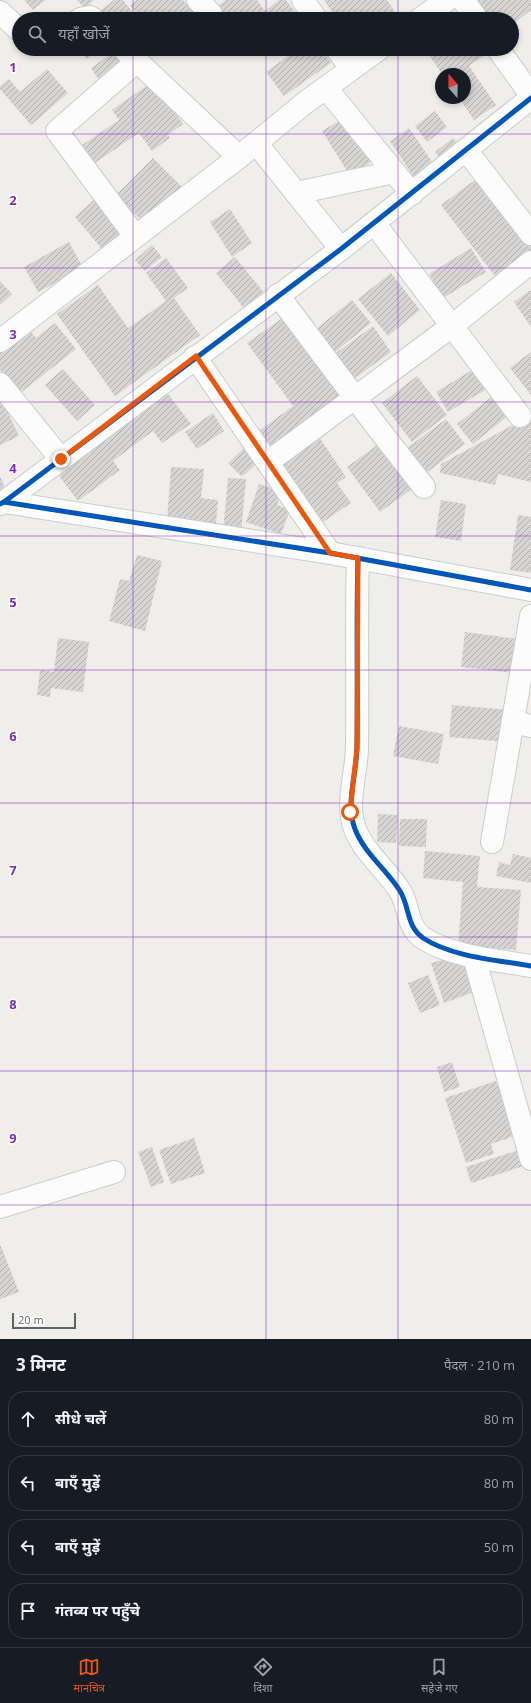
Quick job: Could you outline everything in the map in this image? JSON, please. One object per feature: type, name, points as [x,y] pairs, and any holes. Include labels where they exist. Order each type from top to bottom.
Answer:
[{"type":"street","points":[[303,0],[311,12]]},
{"type":"street","points":[[430,12],[446,0]]},
{"type":"street","points":[[463,0],[472,12]]},
{"type":"street","points":[[0,12],[12,23]]},
{"type":"street","points":[[135,236],[57,131],[130,56],[239,157]]},
{"type":"street","points":[[342,56],[351,69]]},
{"type":"street","points":[[0,342],[369,56]]},
{"type":"street","points":[[503,56],[531,95]]},
{"type":"street","points":[[326,88],[412,194]]},
{"type":"street","points":[[2,503],[412,194],[531,98]]},
{"type":"street","points":[[256,143],[340,249]]},
{"type":"street","points":[[466,150],[531,234]]},
{"type":"street","points":[[296,193],[394,172]]},
{"type":"street","points":[[374,222],[520,416]]},
{"type":"street","points":[[268,462],[452,326],[531,262]]},
{"type":"street","points":[[278,295],[424,487]]},
{"type":"street","points":[[196,356],[330,553]]},
{"type":"street","points":[[0,384],[61,459]]},
{"type":"street","points":[[2,503],[330,553],[531,590]]},
{"type":"street","points":[[358,558],[357,748],[350,812],[356,830],[363,843],[401,892],[414,931],[436,945],[474,957],[531,966]]},
{"type":"street","points":[[492,842],[522,724],[531,616]]},
{"type":"street","points":[[474,957],[531,1159]]},
{"type":"street","points":[[0,1207],[114,1172]]},
{"type":"building","points":[[24,0],[45,0],[33,10]]},
{"type":"building","points":[[77,0],[94,0],[85,9]]},
{"type":"building","points":[[114,0],[123,0],[132,12],[101,12],[100,11]]},
{"type":"building","points":[[136,0],[183,0],[194,12],[135,12],[130,6]]},
{"type":"building","points":[[226,0],[257,0],[265,11],[279,0],[286,0],[295,12],[218,12],[215,8]]},
{"type":"building","points":[[324,0],[387,0],[395,12],[332,12]]},
{"type":"building","points":[[471,0],[531,0],[531,10],[519,19],[519,12],[480,12]]},
{"type":"building","points":[[108,56],[122,56],[125,60],[98,79],[91,68]]},
{"type":"building","points":[[288,56],[326,56],[331,63],[284,96],[266,72]]},
{"type":"building","points":[[430,56],[484,56],[469,66],[470,68],[438,68]]},
{"type":"building","points":[[47,69],[68,93],[31,125],[0,89],[0,86],[9,79],[20,92]]},
{"type":"building","points":[[471,69],[496,105],[474,120],[463,104],[471,104]]},
{"type":"building","points":[[153,81],[183,124],[168,135],[170,138],[152,151],[139,133],[92,165],[79,147],[119,120],[112,110]]},
{"type":"building","points":[[435,111],[447,127],[427,142],[415,126]]},
{"type":"building","points":[[346,117],[374,160],[350,176],[322,131]]},
{"type":"building","points":[[409,128],[439,172],[419,185],[390,141]]},
{"type":"building","points":[[453,138],[463,151],[446,165],[435,152]]},
{"type":"building","points":[[153,158],[184,189],[147,226],[116,195]]},
{"type":"building","points":[[479,177],[531,247],[531,260],[500,283],[441,205]]},
{"type":"building","points":[[94,200],[127,238],[107,255],[75,217]]},
{"type":"building","points":[[230,209],[252,243],[232,257],[210,222]]},
{"type":"building","points":[[69,242],[83,268],[38,292],[24,267]]},
{"type":"building","points":[[152,245],[162,257],[145,271],[135,260]]},
{"type":"building","points":[[471,248],[486,272],[443,298],[429,274]]},
{"type":"building","points":[[235,257],[266,295],[246,311],[216,273]]},
{"type":"building","points":[[166,258],[188,288],[174,298],[200,335],[115,396],[57,314],[98,285],[128,328],[166,301],[146,273]]},
{"type":"building","points":[[391,273],[420,310],[388,336],[358,299]]},
{"type":"building","points":[[0,281],[12,294],[0,305]]},
{"type":"building","points":[[531,290],[531,327],[514,302]]},
{"type":"building","points":[[352,300],[371,323],[335,352],[316,329]]},
{"type":"building","points":[[284,317],[348,400],[272,455],[256,433],[293,406],[247,343]]},
{"type":"building","points":[[55,323],[76,349],[19,394],[0,370],[0,349],[27,327],[36,338]]},
{"type":"building","points":[[373,326],[391,352],[355,378],[336,353]]},
{"type":"building","points":[[531,352],[531,395],[510,368]]},
{"type":"building","points":[[475,368],[487,389],[448,412],[436,392]]},
{"type":"building","points":[[63,369],[95,405],[77,421],[45,385]]},
{"type":"building","points":[[417,376],[447,415],[412,442],[382,403]]},
{"type":"building","points":[[162,386],[191,424],[162,443],[153,431],[113,461],[120,470],[78,501],[53,468]]},
{"type":"building","points":[[494,395],[510,414],[473,444],[457,424]]},
{"type":"building","points":[[0,396],[19,436],[0,445]]},
{"type":"building","points":[[213,413],[224,431],[197,449],[185,432]]},
{"type":"building","points":[[531,415],[531,482],[498,474],[495,485],[440,473],[441,464]]},
{"type":"building","points":[[446,419],[465,444],[426,473],[407,448]]},
{"type":"building","points":[[317,434],[346,477],[337,483],[351,503],[320,524],[278,459]]},
{"type":"building","points":[[383,441],[416,486],[380,512],[347,467]]},
{"type":"building","points":[[244,448],[257,463],[242,477],[228,463]]},
{"type":"building","points":[[171,467],[204,469],[201,498],[218,500],[216,524],[167,521]]},
{"type":"building","points":[[0,476],[9,496],[0,500]]},
{"type":"building","points":[[228,478],[246,479],[241,533],[223,532]]},
{"type":"building","points":[[259,484],[282,492],[277,505],[290,510],[281,534],[246,522]]},
{"type":"building","points":[[441,500],[466,504],[461,541],[435,537]]},
{"type":"building","points":[[518,515],[531,517],[531,573],[510,570]]},
{"type":"building","points":[[137,555],[162,561],[145,631],[109,621],[120,579],[129,581]]},
{"type":"building","points":[[465,632],[518,639],[514,673],[461,667]]},
{"type":"building","points":[[58,638],[89,642],[83,692],[51,688],[50,697],[37,695],[40,670],[54,672]]},
{"type":"building","points":[[452,705],[510,710],[507,742],[449,737]]},
{"type":"building","points":[[399,726],[444,734],[438,764],[393,756]]},
{"type":"building","points":[[378,814],[398,815],[396,843],[377,842]]},
{"type":"building","points":[[400,819],[427,819],[426,847],[399,846]]},
{"type":"building","points":[[425,851],[480,856],[477,887],[521,890],[516,950],[458,946],[463,882],[423,878]]},
{"type":"building","points":[[513,854],[531,858],[531,883],[496,876],[499,862],[510,865]]},
{"type":"building","points":[[460,955],[477,991],[444,1003],[431,963]]},
{"type":"building","points":[[428,975],[440,1005],[420,1013],[408,983]]},
{"type":"building","points":[[452,1062],[460,1087],[444,1092],[437,1067]]},
{"type":"building","points":[[496,1081],[515,1136],[491,1144],[494,1154],[466,1163],[445,1098]]},
{"type":"building","points":[[194,1138],[205,1173],[171,1184],[159,1150]]},
{"type":"building","points":[[152,1147],[164,1182],[151,1187],[138,1152]]},
{"type":"building","points":[[522,1149],[527,1165],[471,1183],[466,1167]]},
{"type":"building","points":[[0,1244],[19,1292],[0,1299]]},
{"type":"cycle path","points":[[4,502],[341,249],[531,98]]},
{"type":"cycle path","points":[[0,504],[4,502],[330,553],[531,590]]},
{"type":"cycle path","points":[[358,558],[357,757],[351,799],[352,819],[355,829],[364,846],[400,891],[411,922],[423,938],[447,950],[461,954],[531,966]]},
{"type":"route","points":[[61,459],[196,356],[330,553],[358,558],[357,748],[350,812]]}]
